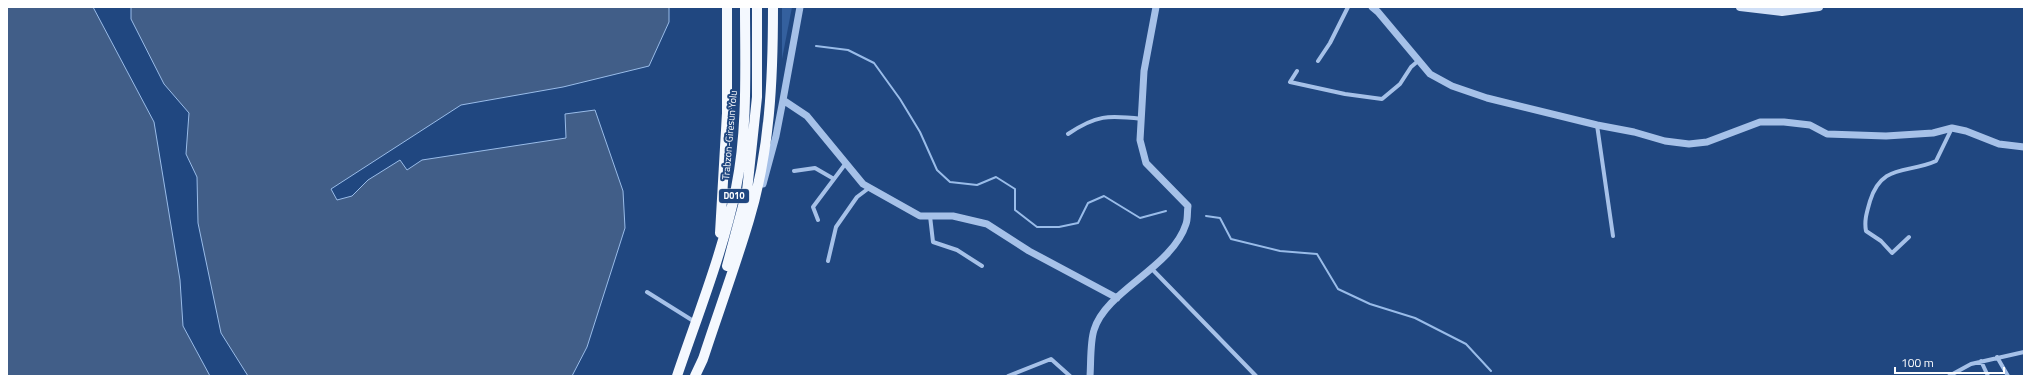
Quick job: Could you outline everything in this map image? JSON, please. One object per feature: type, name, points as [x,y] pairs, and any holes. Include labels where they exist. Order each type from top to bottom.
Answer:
[{"type":"highway","points":[[718,257],[727,114],[727,7]]},
{"type":"highway","name":"Trabzon-Giresun Yolu","points":[[677,376],[718,257],[736,188],[743,136],[746,97],[745,7]]},
{"type":"highway","name":"D010","points":[[691,376],[736,238],[747,191],[757,97],[757,7]]},
{"type":"highway","points":[[695,376],[703,359],[749,219],[765,149],[771,92],[773,7]]},
{"type":"main road","points":[[1740,7],[1782,12],[1818,7]]},
{"type":"street","points":[[712,331],[719,317],[752,225],[776,136],[800,7]]},
{"type":"street","points":[[1090,376],[1094,330],[1101,316],[1117,298],[1152,269],[1172,247],[1186,224],[1188,206],[1146,164],[1140,140],[1144,71],[1156,7]]},
{"type":"street","points":[[1318,61],[1330,43],[1348,7]]},
{"type":"street","points":[[1372,7],[1378,12],[1430,74],[1452,86],[1487,98],[1597,125],[1634,132],[1665,141],[1690,144],[1706,142],[1760,122],[1784,122],[1810,125],[1827,134],[1886,136],[1933,133],[1952,128],[1966,131],[1999,144],[2024,147]]},
{"type":"street","points":[[1296,71],[1290,82],[1345,94],[1382,99],[1400,84],[1411,67],[1418,61]]},
{"type":"street","points":[[783,100],[807,116],[863,184],[869,188],[920,216],[953,216],[987,224],[1029,251],[1117,298]]},
{"type":"street","points":[[1068,134],[1086,122],[1100,117],[1142,119]]},
{"type":"street","points":[[1597,125],[1613,236]]},
{"type":"street","points":[[1909,237],[1892,253],[1881,241],[1866,231],[1864,220],[1874,188],[1882,179],[1897,170],[1923,167],[1936,161],[1952,128]]},
{"type":"street","points":[[818,220],[813,208],[846,163]]},
{"type":"street","points":[[794,171],[815,168],[834,179]]},
{"type":"street","points":[[828,261],[836,227],[857,197],[869,188]]},
{"type":"street","points":[[930,216],[933,242],[957,250],[982,266]]},
{"type":"street","points":[[1152,269],[1256,376]]},
{"type":"street","points":[[647,292],[696,322]]},
{"type":"street","points":[[1949,376],[1970,364],[2024,352]]},
{"type":"street","points":[[1997,357],[2008,376]]},
{"type":"street","points":[[1008,376],[1051,359],[1070,376]]},
{"type":"street","points":[[1981,361],[1988,376]]},
{"type":"shaded area","points":[[7,7],[93,7],[154,122],[180,280],[183,326],[210,376],[7,376]]},
{"type":"shaded area","points":[[131,7],[669,7],[669,22],[649,66],[563,87],[461,105],[331,189],[337,200],[352,196],[368,180],[400,160],[407,170],[422,160],[566,138],[565,114],[595,110],[623,191],[625,228],[587,347],[572,376],[248,376],[221,333],[198,223],[197,177],[186,154],[189,113],[164,84],[131,19]]},
{"type":"shaded area","points":[[782,7],[792,7],[782,59]]},
{"type":"waterway","points":[[816,46],[848,50],[874,63],[900,99],[920,132],[937,170],[950,182],[977,185],[996,177],[1015,189],[1015,210],[1037,227],[1059,227],[1078,223],[1088,203],[1104,196],[1140,218],[1166,211]]},
{"type":"waterway","points":[[1206,216],[1220,218],[1231,239],[1280,251],[1317,254],[1338,289],[1370,304],[1415,318],[1466,344],[1491,371]]}]
